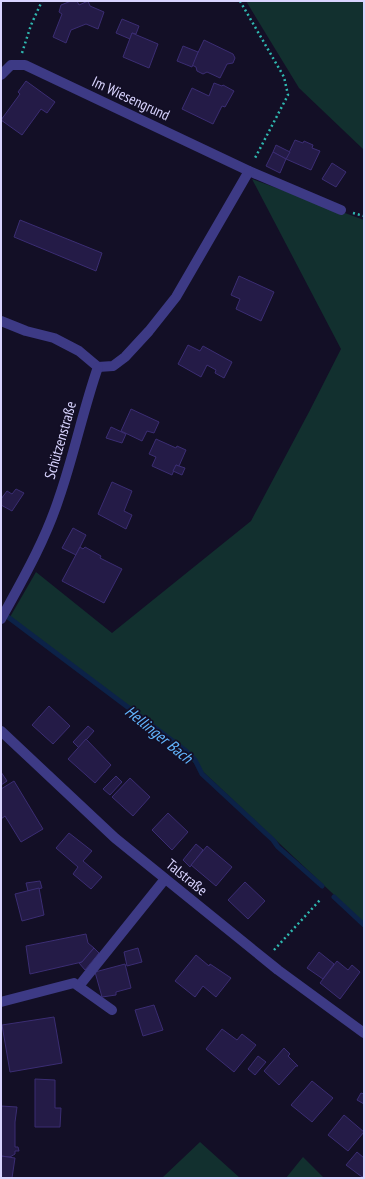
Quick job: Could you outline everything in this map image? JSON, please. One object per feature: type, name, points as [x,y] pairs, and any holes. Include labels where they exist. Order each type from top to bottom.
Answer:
[{"type":"street","name":"Im Wiesengrund","points":[[1,60],[14,65],[25,65],[249,171],[341,210]]},
{"type":"street","points":[[1,75],[14,65]]},
{"type":"street","points":[[1,321],[26,331],[54,338],[79,351],[98,367],[113,366],[125,357],[172,303],[249,171]]},
{"type":"street","name":"Schützenstraße","points":[[4,614],[39,551],[56,509],[98,367]]},
{"type":"street","name":"Talstraße","points":[[1,731],[115,838],[265,960],[364,1033]]},
{"type":"street","points":[[79,986],[165,879]]},
{"type":"street","points":[[1,1002],[74,983],[112,1010]]},
{"type":"path","points":[[14,65],[42,1]]},
{"type":"path","points":[[240,1],[284,77],[288,95],[249,171]]},
{"type":"path","points":[[265,960],[320,900]]},
{"type":"green space","points":[[246,1],[364,1],[363,149],[299,88]]},
{"type":"green space","points":[[252,179],[364,220],[364,923],[179,749],[10,617],[36,572],[112,633],[251,521],[341,349]]},
{"type":"green space","points":[[200,1142],[240,1178],[162,1178]]},
{"type":"green space","points":[[303,1157],[324,1178],[286,1178]]},
{"type":"building","points":[[71,1],[77,1],[79,5],[88,1],[90,6],[104,12],[98,29],[86,24],[71,30],[66,43],[53,37],[62,14],[59,12],[61,5]]},
{"type":"building","points":[[122,19],[139,26],[136,34],[132,33],[130,39],[116,33]]},
{"type":"building","points":[[132,33],[158,44],[149,68],[123,57]]},
{"type":"building","points":[[204,40],[233,54],[235,58],[233,63],[227,64],[220,78],[207,72],[203,74],[197,71],[196,67],[192,65]]},
{"type":"building","points":[[183,46],[198,52],[192,67],[177,61]]},
{"type":"building","points":[[26,81],[55,102],[47,113],[41,109],[22,135],[1,120],[20,94],[18,92]]},
{"type":"building","points":[[214,83],[223,85],[234,91],[225,107],[222,106],[213,124],[182,109],[192,88],[209,96]]},
{"type":"building","points":[[295,140],[303,143],[304,141],[313,145],[312,148],[320,151],[311,170],[286,159]]},
{"type":"building","points":[[276,145],[290,152],[286,159],[273,152]]},
{"type":"building","points":[[273,152],[286,159],[280,173],[266,166]]},
{"type":"building","points":[[332,163],[346,172],[336,187],[322,179]]},
{"type":"building","points":[[20,220],[102,253],[96,271],[14,237]]},
{"type":"building","points":[[239,276],[274,292],[261,321],[236,309],[240,299],[231,295]]},
{"type":"building","points":[[188,345],[200,351],[203,346],[232,362],[224,378],[215,373],[216,370],[207,365],[201,377],[178,364]]},
{"type":"building","points":[[131,409],[159,422],[154,433],[147,431],[142,441],[121,431]]},
{"type":"building","points":[[111,427],[126,434],[122,443],[106,438]]},
{"type":"building","points":[[156,439],[176,448],[177,446],[186,450],[179,466],[176,465],[172,475],[152,466],[156,457],[149,454]]},
{"type":"building","points":[[176,465],[185,468],[182,475],[173,471]]},
{"type":"building","points":[[112,482],[132,491],[124,511],[132,515],[126,529],[98,514]]},
{"type":"building","points":[[16,489],[24,493],[12,511],[1,505],[1,499],[7,491],[12,494]]},
{"type":"building","points":[[73,528],[86,535],[76,555],[62,548]]},
{"type":"building","points":[[80,547],[83,549],[85,547],[101,556],[100,558],[122,569],[104,603],[62,581]]},
{"type":"building","points":[[49,706],[70,726],[53,744],[32,725]]},
{"type":"building","points":[[88,726],[94,731],[79,748],[73,742]]},
{"type":"building","points":[[86,739],[111,765],[95,783],[68,759]]},
{"type":"building","points":[[1,772],[7,781],[1,785]]},
{"type":"building","points":[[116,776],[122,782],[110,795],[103,789]]},
{"type":"building","points":[[130,778],[150,797],[133,816],[112,797]]},
{"type":"building","points":[[14,781],[43,829],[21,842],[5,816],[1,819],[1,789]]},
{"type":"building","points":[[168,813],[188,832],[172,850],[152,830]]},
{"type":"building","points":[[69,833],[92,851],[83,861],[102,877],[91,889],[73,874],[78,867],[56,848]]},
{"type":"building","points":[[196,844],[203,850],[190,867],[183,860]]},
{"type":"building","points":[[207,846],[232,867],[216,886],[191,865]]},
{"type":"building","points":[[40,881],[42,888],[28,891],[26,883]]},
{"type":"building","points":[[245,882],[265,901],[248,919],[228,900]]},
{"type":"building","points":[[39,888],[44,915],[22,921],[15,894]]},
{"type":"building","points":[[86,934],[88,943],[94,948],[82,962],[30,974],[26,946]]},
{"type":"building","points":[[94,948],[99,953],[85,970],[79,963],[82,962]]},
{"type":"building","points":[[138,948],[142,962],[127,966],[124,952]]},
{"type":"building","points":[[319,952],[334,964],[323,979],[307,968]]},
{"type":"building","points":[[196,955],[209,966],[210,964],[231,978],[216,997],[203,986],[195,997],[175,981]]},
{"type":"building","points":[[337,961],[348,970],[352,965],[360,972],[340,999],[320,983]]},
{"type":"building","points":[[125,964],[131,988],[116,992],[116,995],[102,997],[95,972]]},
{"type":"building","points":[[154,1005],[163,1030],[143,1036],[135,1010]]},
{"type":"building","points":[[54,1017],[62,1063],[10,1072],[2,1025]]},
{"type":"building","points":[[222,1029],[237,1040],[242,1034],[256,1045],[234,1072],[206,1049]]},
{"type":"building","points":[[284,1048],[290,1054],[288,1056],[298,1066],[296,1066],[279,1085],[264,1071]]},
{"type":"building","points":[[258,1056],[266,1062],[255,1075],[248,1069]]},
{"type":"building","points":[[35,1079],[55,1080],[55,1108],[61,1108],[60,1127],[35,1127]]},
{"type":"building","points":[[312,1081],[333,1098],[312,1122],[291,1105]]},
{"type":"building","points":[[361,1093],[364,1094],[364,1104],[357,1100]]},
{"type":"building","points":[[1,1106],[17,1107],[15,1122],[15,1147],[18,1147],[19,1151],[15,1151],[15,1154],[10,1157],[1,1156]]},
{"type":"building","points":[[344,1115],[364,1132],[348,1151],[328,1135]]},
{"type":"building","points":[[357,1152],[364,1158],[364,1175],[362,1177],[346,1165]]},
{"type":"building","points":[[1,1156],[15,1158],[12,1178],[1,1178]]},
{"type":"waterway","name":"Hellinger Bach","points":[[4,614],[186,751],[195,760],[202,774],[273,840],[278,847],[322,886]]},
{"type":"waterway","name":"Hellinger Bach","points":[[334,897],[364,925]]}]
